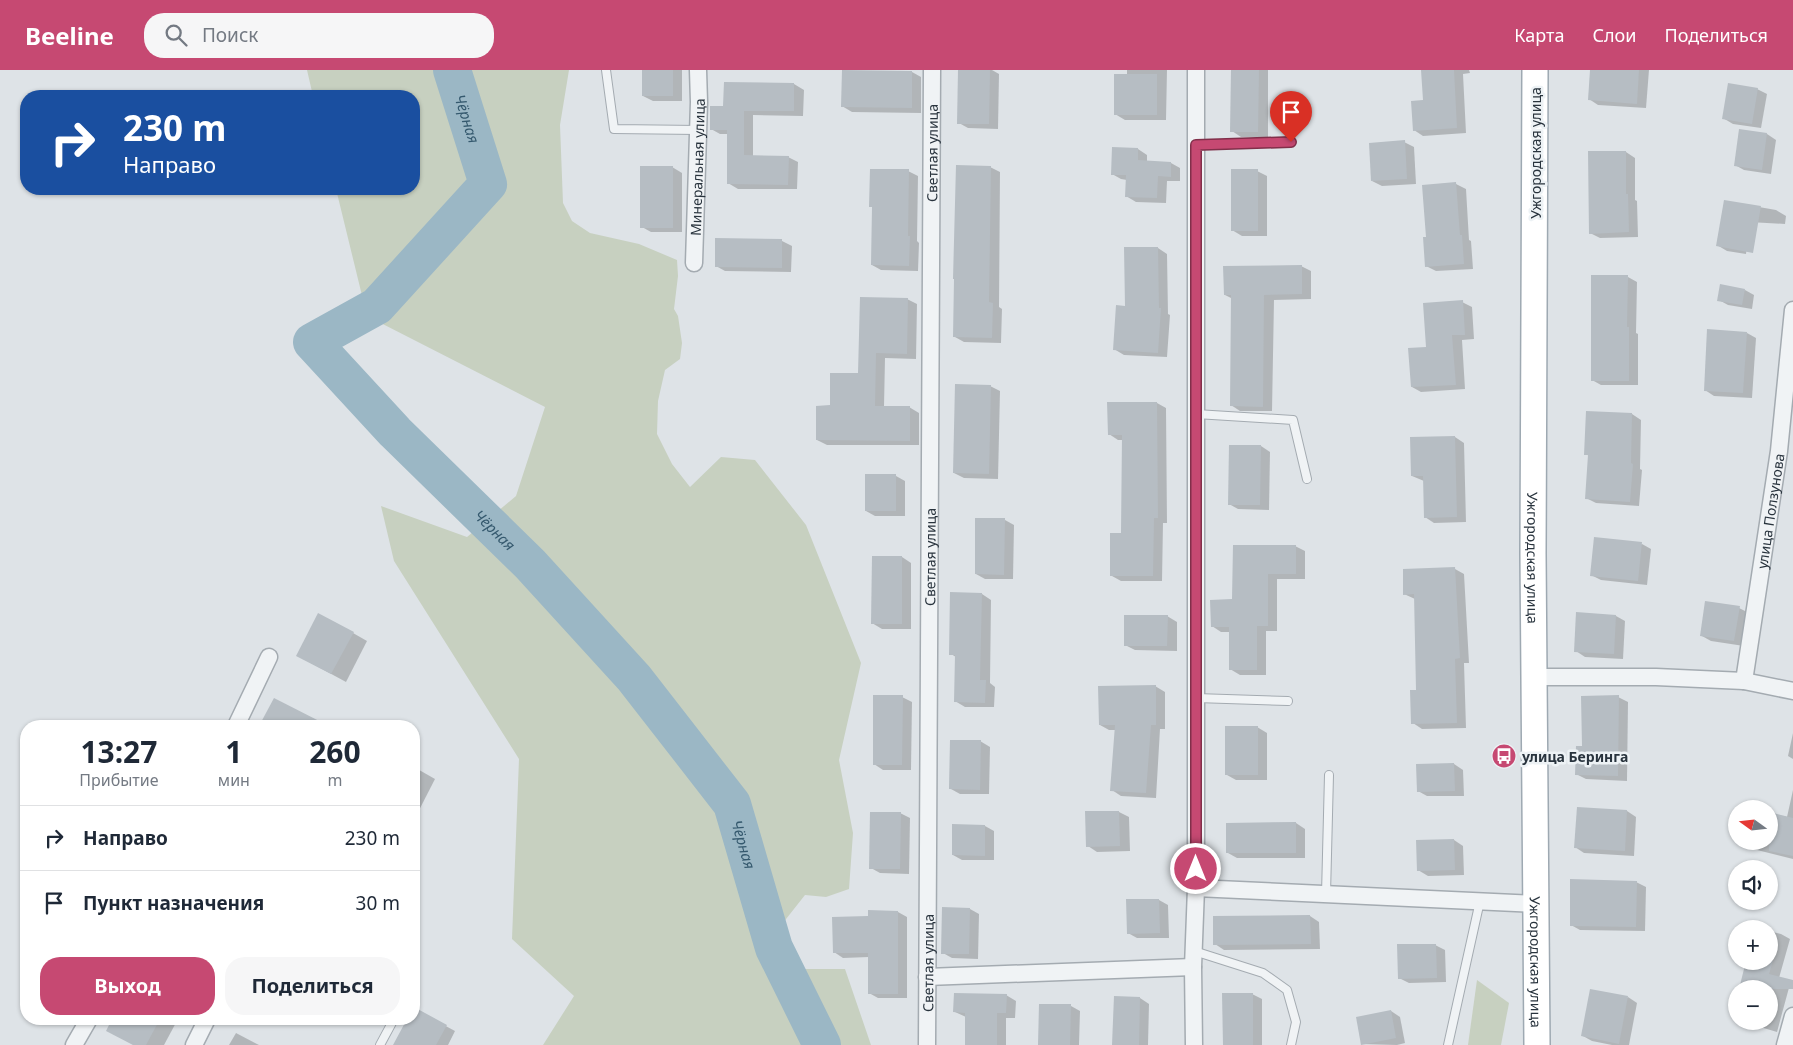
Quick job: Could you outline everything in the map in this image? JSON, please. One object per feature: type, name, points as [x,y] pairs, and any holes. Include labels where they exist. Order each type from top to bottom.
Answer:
[{"type":"main road","name":"Ужгородская улица","points":[[1535,70],[1533,544],[1537,1045]]},
{"type":"street","name":"Минеральная улица","points":[[694,263],[698,70]]},
{"type":"street","name":"Светлая улица","points":[[927,1045],[932,70]]},
{"type":"street","points":[[1194,1045],[1196,888],[1196,70]]},
{"type":"street","name":"улица Ползунова","points":[[1744,681],[1779,450],[1793,310]]},
{"type":"street","points":[[239,720],[269,657]]},
{"type":"street","points":[[1534,677],[1656,677],[1744,681],[1793,691]]},
{"type":"street","points":[[1196,888],[1536,904]]},
{"type":"street","points":[[927,977],[1194,959]]},
{"type":"street","points":[[1785,1045],[1793,1016]]},
{"type":"street","points":[[74,1045],[86,1025]]},
{"type":"street","points":[[194,1045],[204,1025]]},
{"type":"lane","points":[[606,70],[614,129],[698,130]]},
{"type":"lane","points":[[1196,145],[1291,142]]},
{"type":"lane","points":[[1196,414],[1293,420],[1307,479]]},
{"type":"lane","points":[[1196,698],[1288,700]]},
{"type":"lane","points":[[1326,894],[1329,775]]},
{"type":"lane","points":[[1448,1045],[1480,901]]},
{"type":"lane","points":[[1194,959],[1264,973],[1287,990],[1296,1022],[1292,1045]]},
{"type":"lane","points":[[380,1045],[391,1025]]},
{"type":"green space","points":[[307,70],[569,70],[560,125],[563,203],[572,221],[590,233],[639,244],[677,260],[678,276],[674,309],[678,316],[682,343],[680,359],[665,370],[658,401],[657,434],[672,464],[690,487],[721,457],[755,460],[806,525],[861,663],[839,760],[853,833],[849,889],[826,897],[805,895],[775,933],[805,969],[845,969],[871,1045],[543,1045],[574,996],[512,939],[519,759],[394,561],[381,506],[467,537],[516,496],[545,407],[367,316],[337,195],[420,195],[420,90],[312,90]]},
{"type":"green space","points":[[1477,980],[1509,1003],[1501,1045],[1468,1045]]},
{"type":"building","points":[[642,70],[673,70],[673,96],[642,96]]},
{"type":"building","points":[[842,70],[912,71],[912,108],[841,107]]},
{"type":"building","points":[[958,70],[990,70],[989,124],[957,124]]},
{"type":"building","points":[[1231,70],[1259,70],[1258,132],[1230,132]]},
{"type":"building","points":[[1421,70],[1454,70],[1457,128],[1413,131],[1411,101],[1423,100]]},
{"type":"building","points":[[1590,70],[1639,70],[1637,104],[1588,100]]},
{"type":"building","points":[[1114,74],[1157,74],[1157,115],[1114,115]]},
{"type":"building","points":[[724,82],[794,83],[794,111],[744,111],[744,155],[789,156],[788,185],[727,184],[727,130],[710,130],[710,106],[723,106]]},
{"type":"building","points":[[1728,83],[1758,88],[1752,124],[1722,119]]},
{"type":"building","points":[[1739,129],[1767,133],[1762,170],[1734,166]]},
{"type":"building","points":[[1405,140],[1407,179],[1371,181],[1369,143]]},
{"type":"building","points":[[1112,147],[1138,148],[1138,160],[1171,162],[1171,177],[1158,176],[1157,198],[1125,197],[1126,175],[1111,175]]},
{"type":"building","points":[[1588,151],[1626,151],[1626,194],[1628,194],[1629,232],[1589,234]]},
{"type":"building","points":[[956,165],[991,166],[989,302],[993,303],[992,338],[953,337]]},
{"type":"building","points":[[640,166],[673,166],[673,228],[640,228]]},
{"type":"building","points":[[870,169],[909,169],[909,266],[871,265],[872,207],[869,207]]},
{"type":"building","points":[[1231,169],[1258,169],[1258,231],[1231,231]]},
{"type":"building","points":[[1456,182],[1464,264],[1425,267],[1423,237],[1426,237],[1422,185]]},
{"type":"building","points":[[1724,200],[1761,206],[1753,253],[1716,246]]},
{"type":"building","points":[[715,238],[782,239],[782,268],[715,267]]},
{"type":"building","points":[[1124,247],[1158,247],[1159,308],[1161,308],[1158,353],[1113,350],[1116,305],[1125,306]]},
{"type":"building","points":[[1302,265],[1302,294],[1264,295],[1263,407],[1230,406],[1231,295],[1224,295],[1223,266]]},
{"type":"building","points":[[1591,275],[1628,275],[1629,381],[1591,381]]},
{"type":"building","points":[[1720,284],[1745,289],[1742,305],[1717,301]]},
{"type":"building","points":[[860,297],[908,298],[907,354],[876,353],[875,406],[910,406],[910,441],[816,440],[816,406],[830,405],[830,373],[858,373]]},
{"type":"building","points":[[1463,300],[1465,335],[1452,335],[1456,385],[1411,387],[1408,348],[1426,347],[1423,303]]},
{"type":"building","points":[[1707,329],[1747,332],[1743,393],[1704,391]]},
{"type":"building","points":[[955,384],[991,385],[989,474],[953,473]]},
{"type":"building","points":[[1107,402],[1157,402],[1158,518],[1154,518],[1153,576],[1110,576],[1110,533],[1121,533],[1122,435],[1108,435]]},
{"type":"building","points":[[1586,411],[1632,413],[1631,463],[1633,464],[1630,502],[1585,499],[1588,455],[1584,455]]},
{"type":"building","points":[[1455,436],[1457,517],[1424,518],[1423,476],[1411,476],[1410,437]]},
{"type":"building","points":[[1229,445],[1261,445],[1260,505],[1228,505]]},
{"type":"building","points":[[865,474],[896,474],[896,511],[865,511]]},
{"type":"building","points":[[975,518],[1005,518],[1004,575],[975,574]]},
{"type":"building","points":[[1594,537],[1642,542],[1638,581],[1590,576]]},
{"type":"building","points":[[1233,545],[1296,545],[1296,574],[1268,574],[1268,626],[1257,626],[1257,670],[1229,670],[1229,627],[1211,627],[1210,600],[1232,599]]},
{"type":"building","points":[[872,556],[902,556],[902,624],[871,624]]},
{"type":"building","points":[[1455,567],[1460,658],[1455,659],[1457,723],[1411,724],[1410,690],[1416,690],[1414,594],[1403,595],[1403,569]]},
{"type":"building","points":[[950,592],[982,593],[980,680],[986,680],[985,703],[954,702],[955,655],[949,655]]},
{"type":"building","points":[[1705,601],[1740,606],[1734,641],[1700,636]]},
{"type":"building","points":[[1576,612],[1616,615],[1614,654],[1574,652]]},
{"type":"building","points":[[318,613],[354,632],[331,674],[296,656]]},
{"type":"building","points":[[1124,615],[1168,615],[1167,646],[1124,646]]},
{"type":"building","points":[[1156,685],[1156,725],[1151,725],[1146,793],[1110,791],[1115,725],[1099,725],[1098,686]]},
{"type":"building","points":[[873,695],[903,695],[902,765],[873,765]]},
{"type":"building","points":[[1619,695],[1618,776],[1575,775],[1576,746],[1582,746],[1581,696]]},
{"type":"building","points":[[274,698],[317,720],[262,720]]},
{"type":"building","points":[[1225,726],[1258,726],[1258,775],[1225,775]]},
{"type":"building","points":[[950,740],[981,740],[980,790],[949,789]]},
{"type":"building","points":[[1454,763],[1455,791],[1417,792],[1416,764]]},
{"type":"building","points":[[1577,807],[1627,810],[1625,851],[1574,848]]},
{"type":"building","points":[[1085,811],[1119,811],[1120,846],[1086,847]]},
{"type":"building","points":[[870,812],[901,812],[900,869],[869,869]]},
{"type":"building","points":[[1778,814],[1793,818],[1793,856],[1769,851],[1778,850]]},
{"type":"building","points":[[1296,822],[1296,853],[1226,853],[1226,823]]},
{"type":"building","points":[[952,824],[985,825],[985,856],[952,855]]},
{"type":"building","points":[[1454,839],[1455,870],[1417,871],[1416,840]]},
{"type":"building","points":[[1570,879],[1637,881],[1636,927],[1570,926]]},
{"type":"building","points":[[1126,899],[1159,899],[1160,933],[1127,934]]},
{"type":"building","points":[[942,907],[970,908],[969,954],[941,954]]},
{"type":"building","points":[[868,910],[898,911],[898,994],[868,994],[868,953],[833,953],[832,917],[868,916]]},
{"type":"building","points":[[1310,915],[1311,944],[1213,945],[1213,916]]},
{"type":"building","points":[[1397,944],[1436,944],[1437,978],[1398,979]]},
{"type":"building","points":[[1744,970],[1770,970],[1769,974],[1793,980],[1793,989],[1778,989],[1778,980],[1741,980]]},
{"type":"building","points":[[1590,989],[1628,996],[1619,1044],[1581,1036]]},
{"type":"building","points":[[954,993],[1007,994],[1006,1013],[997,1013],[997,1045],[965,1045],[965,1013],[953,1012]]},
{"type":"building","points":[[1222,993],[1253,993],[1253,1045],[1223,1045]]},
{"type":"building","points":[[1114,996],[1140,997],[1139,1045],[1112,1045]]},
{"type":"building","points":[[1039,1004],[1071,1004],[1070,1045],[1038,1045]]},
{"type":"building","points":[[420,1010],[447,1025],[436,1045],[393,1045],[404,1025],[420,1025]]},
{"type":"building","points":[[1391,1010],[1396,1038],[1361,1045],[1356,1017]]},
{"type":"building","points":[[109,1025],[157,1025],[146,1045],[133,1045],[106,1031]]},
{"type":"waterway","name":"Чёрная","points":[[452,70],[488,184],[377,306],[312,342],[395,432],[530,564],[634,678],[732,804],[774,948],[822,1045]]},
{"type":"place","name":"улица Беринга","points":[[1504,756]]},
{"type":"route","points":[[1196,869],[1196,145],[1291,142]]}]
